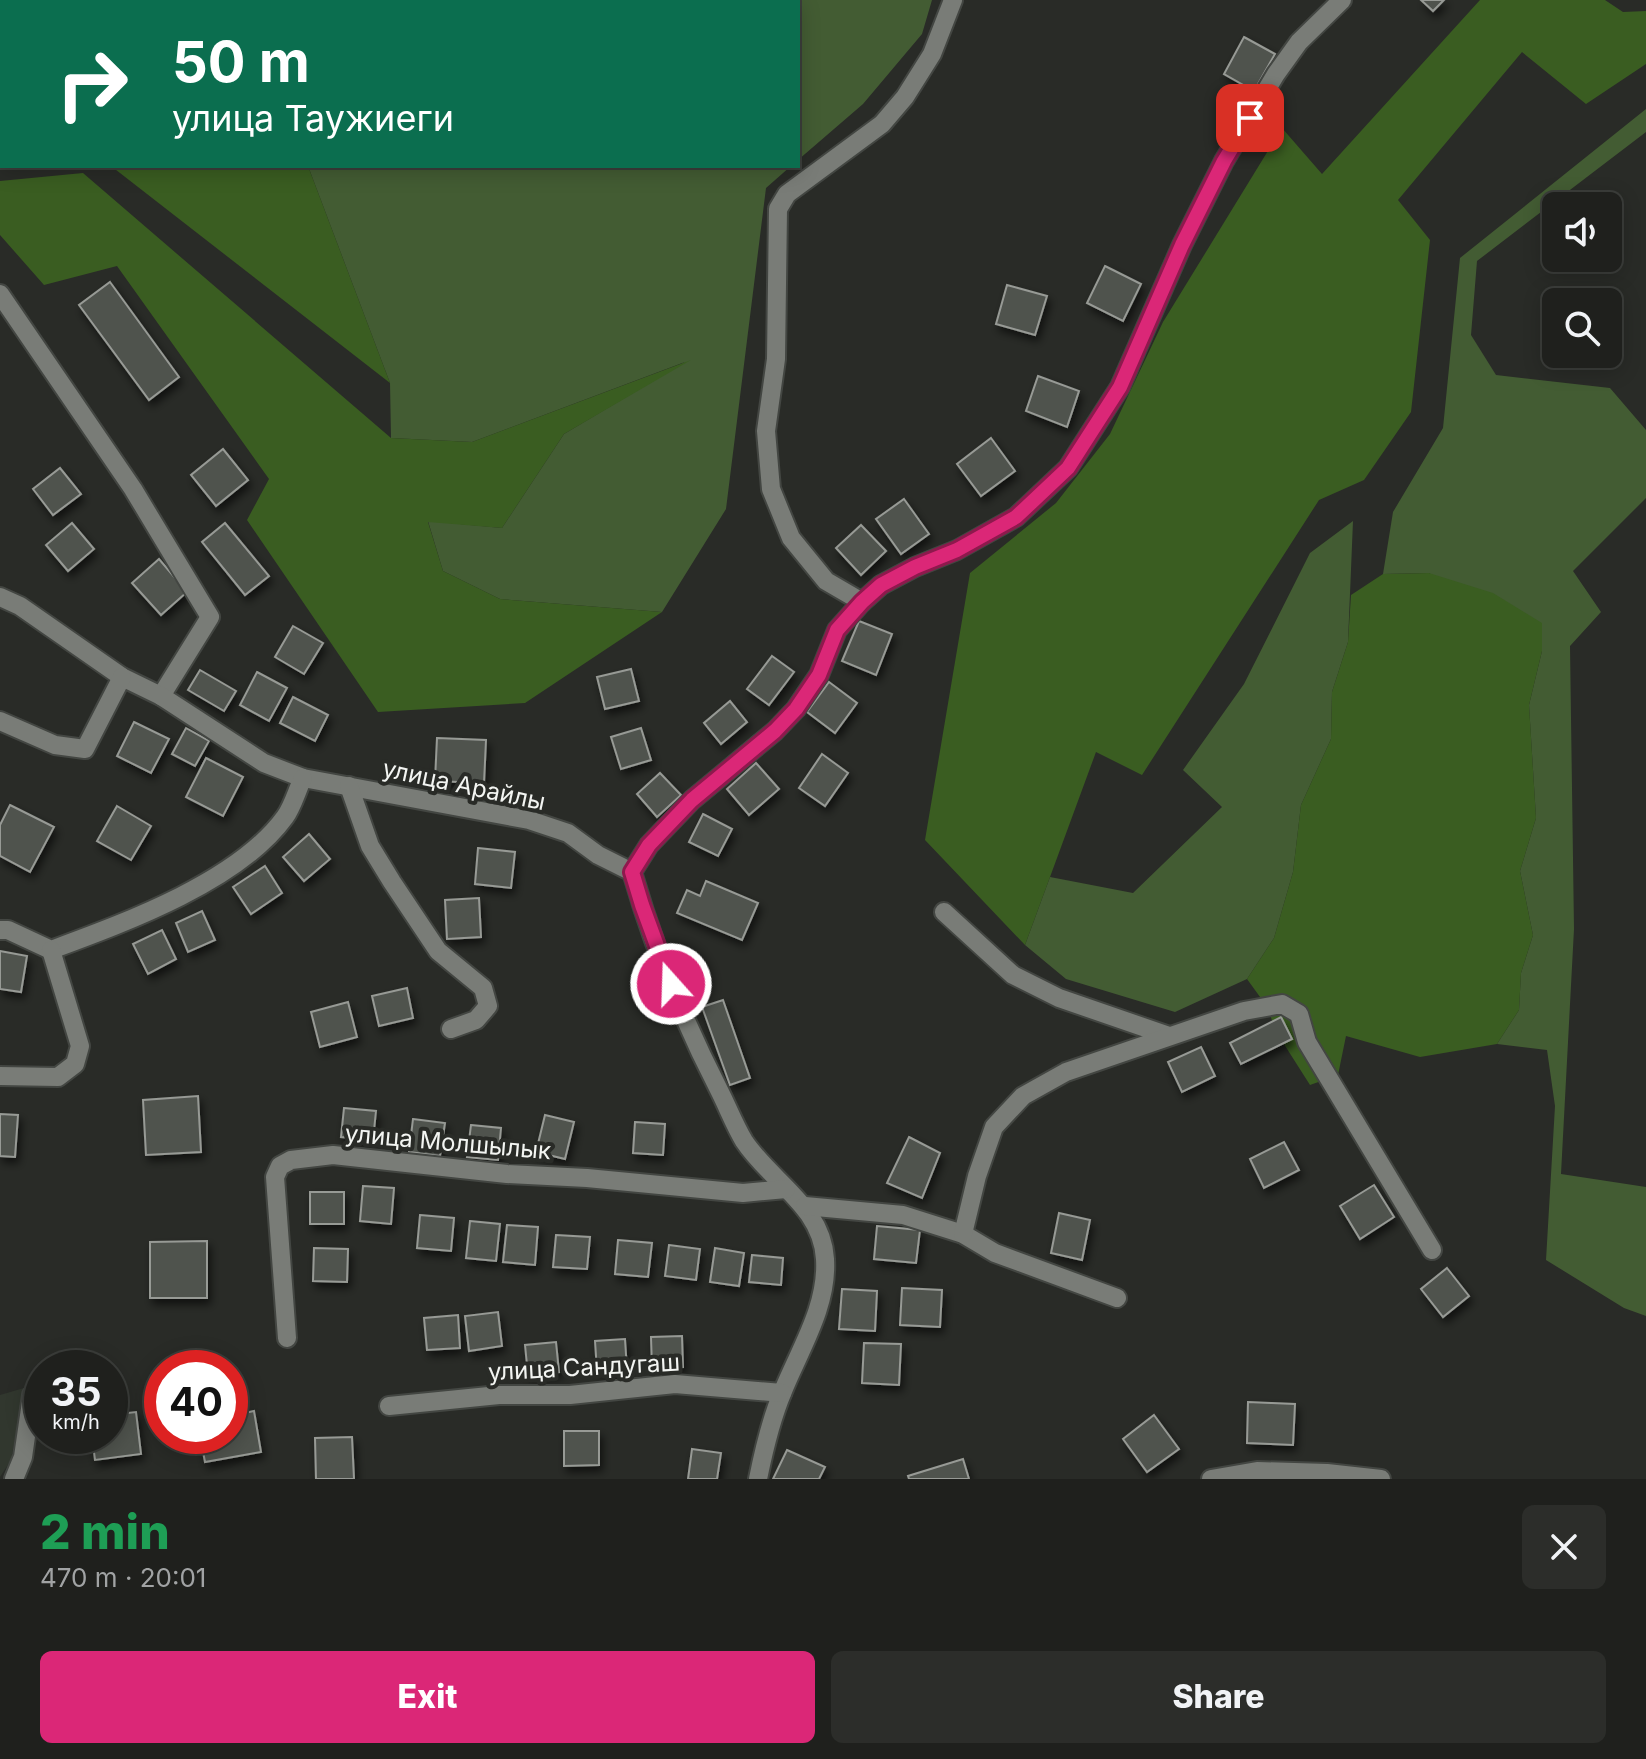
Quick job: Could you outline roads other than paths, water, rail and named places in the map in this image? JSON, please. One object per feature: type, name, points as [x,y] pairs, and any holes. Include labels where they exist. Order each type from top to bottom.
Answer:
[{"type":"street","points":[[862,602],[826,581],[791,538],[771,489],[766,431],[776,359],[778,209],[787,194],[882,124],[905,97],[932,54],[953,0]]},
{"type":"street","points":[[758,1479],[763,1450],[782,1393],[817,1311],[824,1282],[825,1259],[821,1233],[805,1206],[745,1142],[691,1037],[632,872],[649,845],[692,800],[775,731],[796,709],[819,675],[837,630],[862,602],[881,585],[957,550],[1016,517],[1068,468],[1120,387],[1176,259],[1224,161],[1299,42],[1342,0]]},
{"type":"street","points":[[0,294],[133,489],[210,617],[161,696]]},
{"type":"street","name":"улица Арайлы","points":[[0,597],[20,606],[122,677],[161,696],[264,763],[303,778],[529,820],[568,833],[598,855],[632,872]]},
{"type":"street","points":[[0,721],[55,745],[85,749],[122,677]]},
{"type":"street","points":[[0,930],[8,930],[51,950],[139,917],[222,872],[261,843],[286,816],[303,778]]},
{"type":"street","name":"улица Арайлы","points":[[349,786],[370,846],[407,905],[438,951],[483,988],[488,1006],[476,1020],[451,1029]]},
{"type":"street","points":[[944,912],[1013,975],[1059,998],[1169,1036]]},
{"type":"street","points":[[0,1076],[58,1077],[75,1064],[80,1046],[51,950]]},
{"type":"street","points":[[963,1234],[977,1176],[994,1127],[1023,1096],[1066,1072],[1244,1011],[1282,1004],[1299,1014],[1307,1042],[1432,1250]]},
{"type":"street","name":"улица Молшылык","points":[[287,1338],[275,1177],[280,1166],[291,1160],[333,1155],[507,1174],[587,1178],[743,1193],[786,1189]]},
{"type":"street","points":[[805,1206],[903,1215],[963,1234],[995,1253],[1117,1298]]},
{"type":"street","name":"улица Сандугаш","points":[[389,1406],[499,1395],[570,1395],[675,1384],[782,1393]]},
{"type":"street","points":[[14,1479],[24,1450]]},
{"type":"street","points":[[1211,1479],[1257,1471],[1327,1473],[1381,1479]]}]
